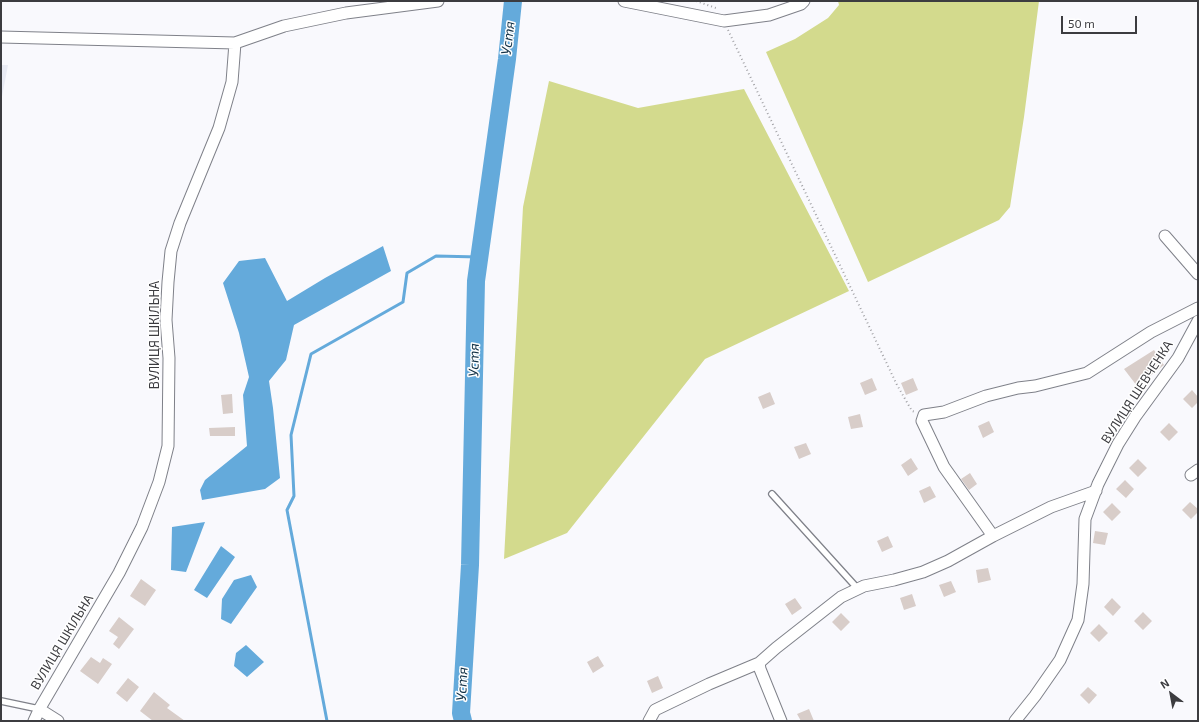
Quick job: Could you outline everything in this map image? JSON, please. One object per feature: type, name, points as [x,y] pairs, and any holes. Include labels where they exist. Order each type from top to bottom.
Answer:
[{"type":"street","points":[[1,37],[236,43],[284,26],[346,13],[438,1]]},
{"type":"street","points":[[624,1],[724,21],[768,15],[801,4],[804,1]]},
{"type":"street","name":"ВУЛИЦЯ ШКІЛЬНА","points":[[34,721],[39,709],[119,574],[142,527],[159,482],[168,446],[169,358],[166,320],[171,251],[180,223],[219,128],[232,82],[236,43]]},
{"type":"street","points":[[1165,236],[1198,274]]},
{"type":"street","points":[[993,536],[944,467],[922,421],[924,415],[944,412],[986,396],[1087,373],[1151,332],[1198,308]]},
{"type":"street","name":"ВУЛИЦЯ ШЕВЧЕНКА","points":[[1015,721],[1035,696],[1060,660],[1078,620],[1083,584],[1085,519],[1096,491],[1118,444],[1135,417],[1178,358],[1198,321]]},
{"type":"street","points":[[649,721],[655,710],[696,690],[759,663],[841,597],[864,586],[923,572],[948,561],[993,536],[1051,507],[1096,491]]},
{"type":"street","points":[[759,663],[760,670],[781,721]]},
{"type":"street","points":[[39,709],[58,721]]},
{"type":"lane","points":[[772,494],[858,590]]},
{"type":"lane","points":[[1,702],[39,709]]},
{"type":"path","points":[[724,21],[897,385],[912,411],[924,415]]},
{"type":"shaded area","points":[[1,65],[8,65],[1,102]]},
{"type":"green space","points":[[838,1],[1039,1],[1024,117],[1010,207],[999,220],[868,282],[766,52],[795,39],[828,18],[839,5]]},
{"type":"green space","points":[[549,81],[638,108],[744,89],[849,291],[705,359],[567,533],[504,559],[523,207]]},
{"type":"water","points":[[383,246],[391,271],[294,325],[286,360],[269,381],[280,478],[265,489],[202,500],[200,490],[205,480],[247,446],[243,395],[249,377],[239,333],[223,283],[239,261],[265,258],[287,301]]},
{"type":"water","points":[[205,522],[186,572],[171,570],[172,527]]},
{"type":"water","points":[[221,546],[235,557],[207,598],[194,590]]},
{"type":"water","points":[[251,575],[257,587],[231,624],[221,619],[222,599],[234,580]]},
{"type":"water","points":[[246,645],[264,662],[247,677],[234,666],[236,653]]},
{"type":"building","points":[[1154,350],[1164,365],[1137,386],[1124,369]]},
{"type":"building","points":[[872,378],[877,390],[865,395],[860,383]]},
{"type":"building","points":[[913,378],[918,390],[906,395],[901,383]]},
{"type":"building","points":[[1192,390],[1198,397],[1198,402],[1192,408],[1183,399]]},
{"type":"building","points":[[770,392],[775,404],[763,409],[758,397]]},
{"type":"building","points":[[232,394],[233,413],[223,414],[221,395]]},
{"type":"building","points":[[860,414],[863,427],[851,429],[848,417]]},
{"type":"building","points":[[989,421],[994,432],[983,438],[978,426]]},
{"type":"building","points":[[1169,423],[1178,432],[1169,441],[1160,432]]},
{"type":"building","points":[[235,427],[235,436],[210,436],[209,428]]},
{"type":"building","points":[[806,443],[811,454],[799,459],[794,447]]},
{"type":"building","points":[[911,458],[918,469],[908,476],[901,465]]},
{"type":"building","points":[[1138,459],[1147,468],[1138,477],[1129,468]]},
{"type":"building","points":[[970,473],[977,484],[969,490],[961,479]]},
{"type":"building","points":[[1125,480],[1134,489],[1126,498],[1116,489]]},
{"type":"building","points":[[930,486],[936,497],[924,503],[919,491]]},
{"type":"building","points":[[1190,502],[1198,509],[1198,512],[1191,519],[1182,510]]},
{"type":"building","points":[[1112,503],[1121,512],[1112,521],[1103,512]]},
{"type":"building","points":[[1095,531],[1108,533],[1105,545],[1093,543]]},
{"type":"building","points":[[888,536],[893,547],[882,552],[877,541]]},
{"type":"building","points":[[988,568],[991,580],[978,583],[976,570]]},
{"type":"building","points":[[141,579],[156,590],[145,606],[130,596]]},
{"type":"building","points":[[951,581],[956,592],[944,597],[939,585]]},
{"type":"building","points":[[912,594],[916,606],[904,610],[900,598]]},
{"type":"building","points":[[795,598],[802,608],[792,615],[785,604]]},
{"type":"building","points":[[1112,598],[1121,607],[1113,616],[1104,607]]},
{"type":"building","points":[[1143,612],[1152,621],[1143,630],[1134,621]]},
{"type":"building","points":[[841,613],[850,622],[841,631],[832,622]]},
{"type":"building","points":[[119,617],[134,629],[119,649],[113,644],[118,637],[109,631]]},
{"type":"building","points":[[1099,624],[1108,633],[1099,642],[1090,633]]},
{"type":"building","points":[[598,656],[604,666],[593,673],[587,662]]},
{"type":"building","points":[[91,657],[100,663],[103,658],[112,664],[98,684],[80,671]]},
{"type":"building","points":[[658,676],[663,688],[652,693],[647,681]]},
{"type":"building","points":[[128,678],[139,687],[127,702],[116,693]]},
{"type":"building","points":[[1088,687],[1097,695],[1089,704],[1080,695]]},
{"type":"building","points":[[154,692],[170,705],[167,708],[185,721],[153,721],[140,711]]},
{"type":"building","points":[[809,709],[814,721],[801,721],[797,714]]},
{"type":"waterway","name":"Устя","points":[[463,721],[461,713],[470,565],[476,281],[507,59],[513,1]]},
{"type":"waterway","points":[[327,721],[287,510],[294,496],[291,435],[311,354],[403,302],[407,273],[436,256],[479,257]]}]
